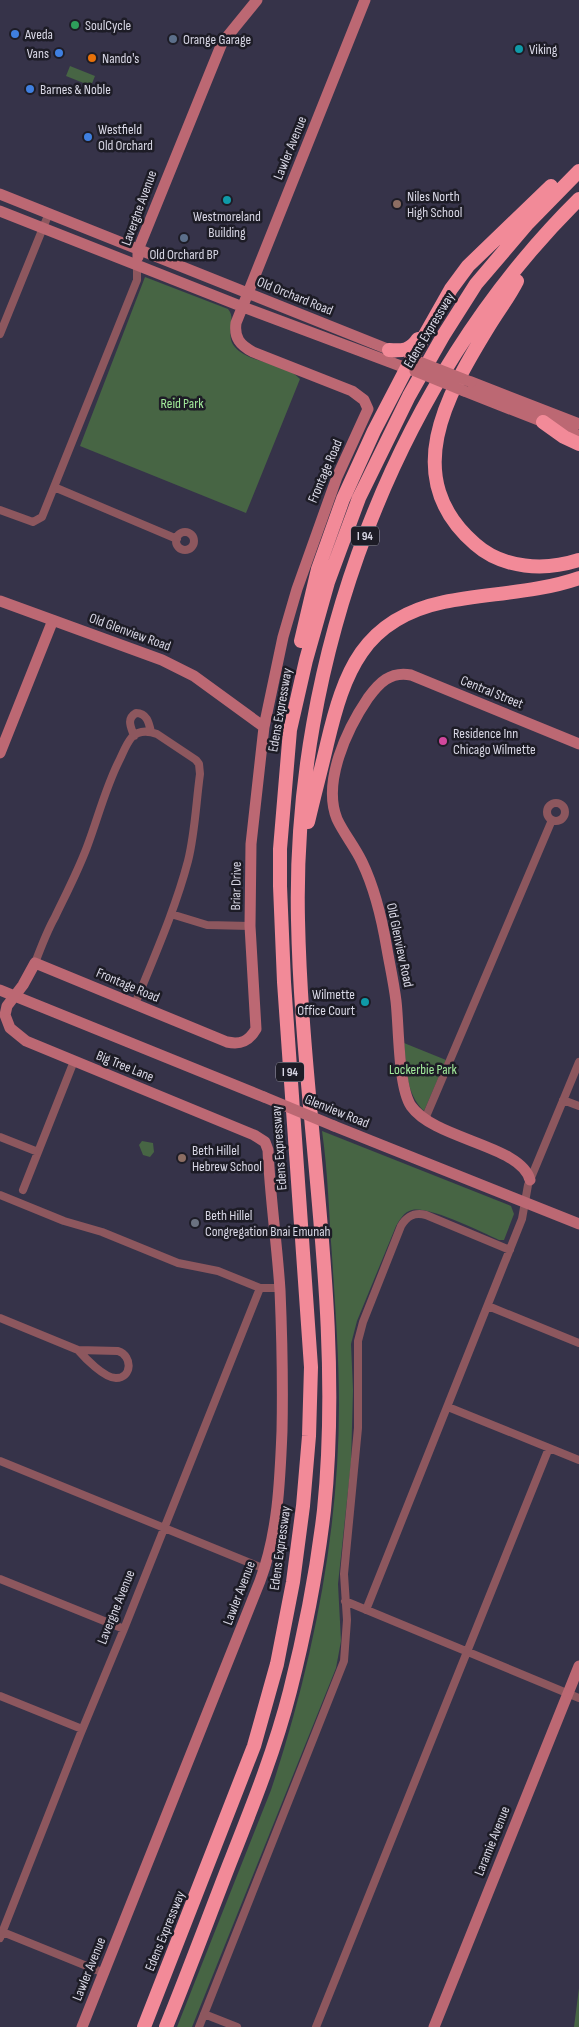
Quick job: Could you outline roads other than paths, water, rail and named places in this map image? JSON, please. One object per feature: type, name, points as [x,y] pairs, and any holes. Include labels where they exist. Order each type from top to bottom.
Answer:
[{"type":"highway","points":[[290,730],[294,669],[318,569],[342,499],[374,431],[413,365],[452,289],[468,266],[556,182],[579,169]]},
{"type":"highway","name":"Edens Expressway","points":[[144,2027],[254,1746],[277,1664],[303,1506],[309,1436],[311,1367],[284,982],[280,848],[290,730],[315,623],[343,538],[371,472],[409,396],[443,336],[476,284],[528,223],[579,169]]},
{"type":"highway","name":"I 94","points":[[166,2027],[263,1779],[287,1701],[312,1595],[324,1509],[328,1420],[328,1328],[319,1192],[308,1078],[298,917],[299,857],[305,774],[320,686],[345,594],[362,543],[404,445],[432,394],[473,327],[531,252],[579,199]]},
{"type":"highway","points":[[531,252],[516,283],[466,365],[443,414],[436,438],[434,468],[436,484],[442,503],[452,520],[463,533],[488,554],[518,564],[537,567],[560,565],[579,560]]},
{"type":"highway","points":[[389,350],[401,351],[414,346],[444,297],[452,289]]},
{"type":"highway","points":[[543,422],[564,437],[579,444]]},
{"type":"highway","points":[[299,857],[336,704],[351,668],[369,642],[397,620],[425,607],[547,587],[579,578]]},
{"type":"street","name":"Lavergne Avenue","points":[[0,510],[27,521],[39,520],[45,512],[137,280],[138,250],[222,43],[257,0]]},
{"type":"street","name":"Lawler Avenue","points":[[243,307],[366,0]]},
{"type":"street","name":"Old Orchard Road","points":[[0,194],[389,350],[413,365]]},
{"type":"street","name":"Old Orchard Road","points":[[0,212],[243,307],[579,424]]},
{"type":"street","points":[[0,334],[49,213]]},
{"type":"street","name":"Frontage Road","points":[[243,307],[236,323],[235,332],[237,340],[243,346],[253,352],[352,391],[364,400],[368,409],[337,477],[297,589],[283,637],[264,727]]},
{"type":"street","name":"Old Orchard Road","points":[[467,386],[543,422],[579,436]]},
{"type":"street","points":[[54,487],[177,538]]},
{"type":"street","name":"Old Glenview Road","points":[[0,601],[162,660],[187,671],[264,727]]},
{"type":"street","points":[[0,753],[3,737],[53,620]]},
{"type":"street","name":"Old Glenview Road","points":[[393,674],[384,680],[370,695],[348,734],[336,772],[333,802],[337,818],[361,860],[372,888],[383,929],[394,985],[405,1094],[411,1106],[425,1120],[447,1132],[510,1157],[523,1167],[528,1173],[530,1180]]},
{"type":"street","name":"Central Street","points":[[393,674],[411,675],[579,744]]},
{"type":"street","points":[[135,1004],[171,914],[192,841],[199,768],[196,760],[190,755],[152,732],[146,717],[142,713],[136,713],[130,717],[130,722],[137,734]]},
{"type":"street","name":"Briar Drive","points":[[245,1042],[253,1035],[257,1023],[250,926],[251,844],[264,727]]},
{"type":"street","points":[[15,996],[35,963],[88,846],[103,797],[127,745],[137,734],[152,732]]},
{"type":"street","points":[[425,1120],[552,820]]},
{"type":"street","points":[[171,914],[207,926],[250,926]]},
{"type":"street","name":"Frontage Road","points":[[35,963],[227,1042],[236,1044],[245,1042]]},
{"type":"street","name":"Glenview Road","points":[[0,990],[579,1224]]},
{"type":"street","name":"Big Tree Lane","points":[[15,996],[7,1006],[6,1015],[10,1028],[26,1041],[254,1135],[265,1142]]},
{"type":"street","points":[[23,1190],[74,1061]]},
{"type":"street","points":[[366,1610],[510,1250],[522,1219],[530,1180],[579,1062]]},
{"type":"street","points":[[563,1100],[579,1106]]},
{"type":"street","points":[[0,1137],[38,1152]]},
{"type":"street","name":"Lawler Avenue","points":[[82,2027],[265,1569],[273,1533],[281,1450],[283,1357],[280,1288],[268,1150],[265,1142]]},
{"type":"street","points":[[0,1195],[64,1221],[102,1232],[178,1262],[218,1271],[260,1288],[280,1288]]},
{"type":"street","points":[[198,2027],[344,1661],[348,1620],[344,1574],[358,1428],[358,1341],[363,1322],[401,1226],[408,1216],[419,1213],[426,1214],[510,1250]]},
{"type":"street","name":"Lavergne Avenue","points":[[1,1934],[260,1288]]},
{"type":"street","points":[[488,1306],[579,1343]]},
{"type":"street","points":[[0,1318],[78,1350],[118,1351],[124,1353],[129,1362],[128,1371],[122,1377],[110,1377],[89,1362],[78,1350]]},
{"type":"street","points":[[448,1407],[579,1460]]},
{"type":"street","points":[[316,2027],[549,1448]]},
{"type":"street","points":[[0,1461],[265,1569]]},
{"type":"street","points":[[0,1579],[124,1629]]},
{"type":"street","points":[[345,1601],[579,1698]]},
{"type":"street","name":"Laramie Avenue","points":[[434,2027],[579,1666]]},
{"type":"street","points":[[0,1696],[82,1729]]},
{"type":"street","points":[[1,1934],[104,1973]]},
{"type":"street","points":[[204,2014],[237,2027]]},
{"type":"place","name":"SoulCycle","points":[[75,25]]},
{"type":"place","name":"Aveda","points":[[15,34]]},
{"type":"place","name":"Orange Garage","points":[[173,39]]},
{"type":"place","name":"Viking","points":[[519,49]]},
{"type":"place","name":"Vans","points":[[59,53]]},
{"type":"place","name":"Nando's","points":[[92,58]]},
{"type":"place","name":"Barnes & Noble","points":[[30,89]]},
{"type":"place","name":"Westfield Old Orchard","points":[[88,137]]},
{"type":"place","name":"Westmoreland Building","points":[[227,200]]},
{"type":"place","name":"Niles North High School","points":[[397,204]]},
{"type":"place","name":"Old Orchard BP","points":[[184,238]]},
{"type":"place","name":"Residence Inn Chicago Wilmette","points":[[443,741]]},
{"type":"place","name":"Wilmette Office Court","points":[[365,1002]]},
{"type":"place","name":"Beth Hillel Hebrew School","points":[[182,1158]]},
{"type":"place","name":"Beth Hillel Congregation Bnai Emunah","points":[[195,1223]]},
{"type":"park label","name":"Reid Park","points":[[182,403]]},
{"type":"park label","name":"Lockerbie Park","points":[[423,1069]]}]
